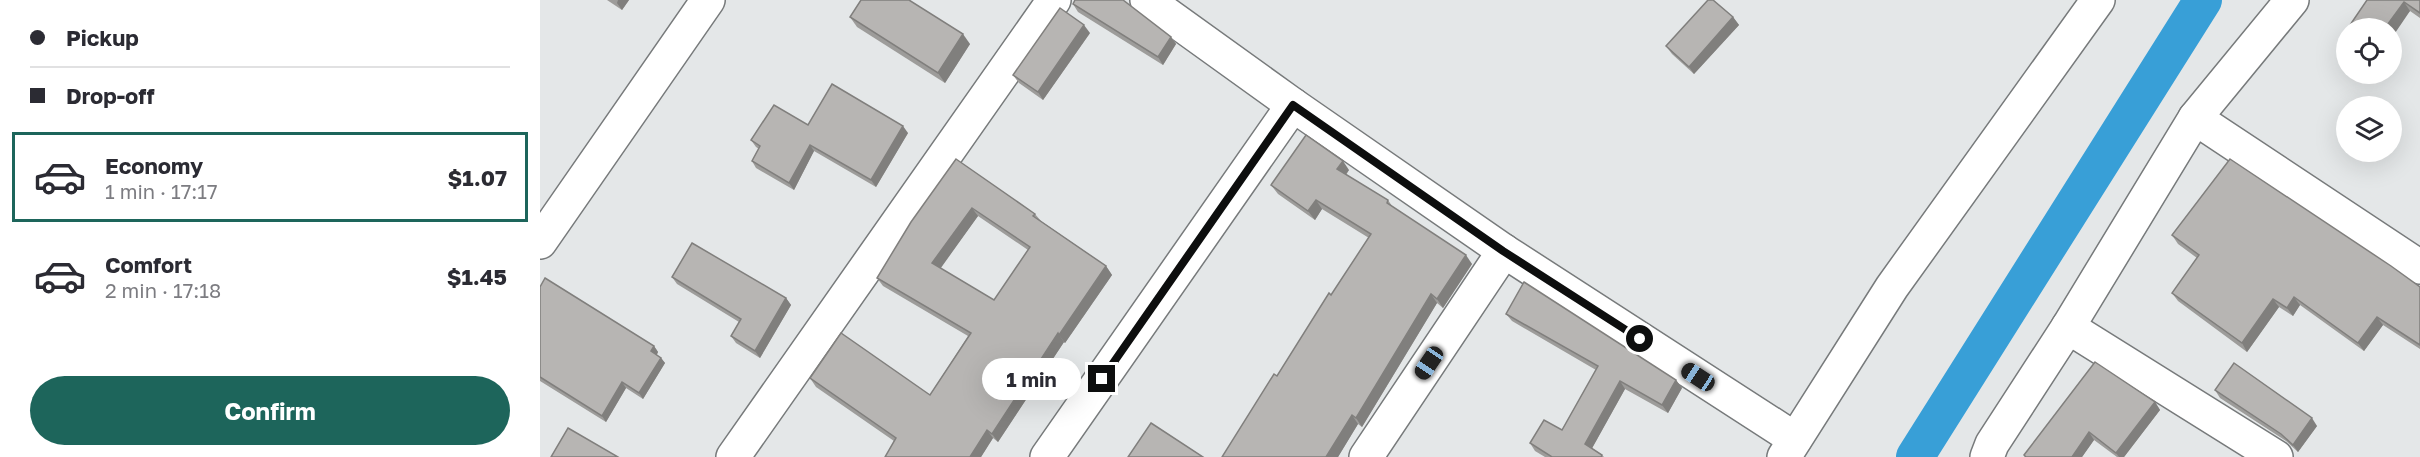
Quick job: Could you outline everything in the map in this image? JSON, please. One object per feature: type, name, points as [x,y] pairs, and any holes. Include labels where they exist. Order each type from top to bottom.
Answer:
[{"type":"street","points":[[540,242],[708,0]]},
{"type":"street","points":[[733,457],[1054,0]]},
{"type":"street","points":[[1147,0],[1293,105],[1789,448],[1892,287],[2098,0]]},
{"type":"street","points":[[1987,457],[1992,444],[2068,327],[2195,118],[2292,0]]},
{"type":"street","points":[[1047,457],[1293,105]]},
{"type":"street","points":[[2195,118],[2420,267]]},
{"type":"street","points":[[1366,457],[1503,251]]},
{"type":"street","points":[[2068,327],[2276,457]]},
{"type":"building","points":[[861,0],[909,0],[963,34],[938,73],[850,17]]},
{"type":"building","points":[[1075,0],[1123,0],[1171,37],[1158,57],[1073,4]]},
{"type":"building","points":[[1708,0],[1713,0],[1733,17],[1689,67],[1666,46]]},
{"type":"building","points":[[2367,0],[2420,0],[2420,13],[2404,2],[2392,18],[2355,18]]},
{"type":"building","points":[[1060,8],[1084,25],[1038,92],[1013,75]]},
{"type":"building","points":[[832,84],[903,126],[871,180],[810,145],[789,183],[752,161],[760,146],[751,140],[774,105],[808,125]]},
{"type":"building","points":[[1306,135],[1343,161],[1337,169],[1388,200],[1387,203],[1466,255],[1437,299],[1431,294],[1356,418],[1352,415],[1326,457],[1222,457],[1274,374],[1277,376],[1329,293],[1331,295],[1371,234],[1316,200],[1308,211],[1271,185]]},
{"type":"building","points":[[956,159],[1106,266],[1059,335],[1058,333],[992,434],[987,430],[970,457],[885,457],[896,438],[810,378],[841,333],[930,395],[971,333],[877,278],[911,222]],"holes":[[[972,208],[1030,247],[994,300],[932,263]]]},
{"type":"building","points":[[2230,159],[2420,287],[2420,345],[2377,317],[2358,343],[2294,297],[2287,308],[2273,299],[2242,343],[2172,293],[2199,255],[2172,235]]},
{"type":"building","points":[[692,243],[786,298],[755,351],[731,336],[741,319],[672,277]]},
{"type":"building","points":[[545,278],[654,346],[651,351],[661,358],[639,393],[622,382],[602,416],[540,377],[540,287]]},
{"type":"building","points":[[1524,282],[1676,380],[1662,405],[1620,381],[1585,444],[1602,455],[1601,457],[1552,457],[1530,443],[1544,420],[1562,430],[1598,366],[1506,314]]},
{"type":"building","points":[[2095,362],[2155,402],[2116,453],[2089,432],[2072,457],[2026,457],[2024,455]]},
{"type":"building","points":[[2234,363],[2312,418],[2293,445],[2281,434],[2215,390]]},
{"type":"building","points":[[1151,423],[1203,457],[1128,457]]},
{"type":"building","points":[[568,428],[618,457],[551,457]]},
{"type":"waterway","points":[[1915,457],[2203,0]]},
{"type":"route","points":[[1102,379],[1293,105],[1503,251],[1640,339]]}]
